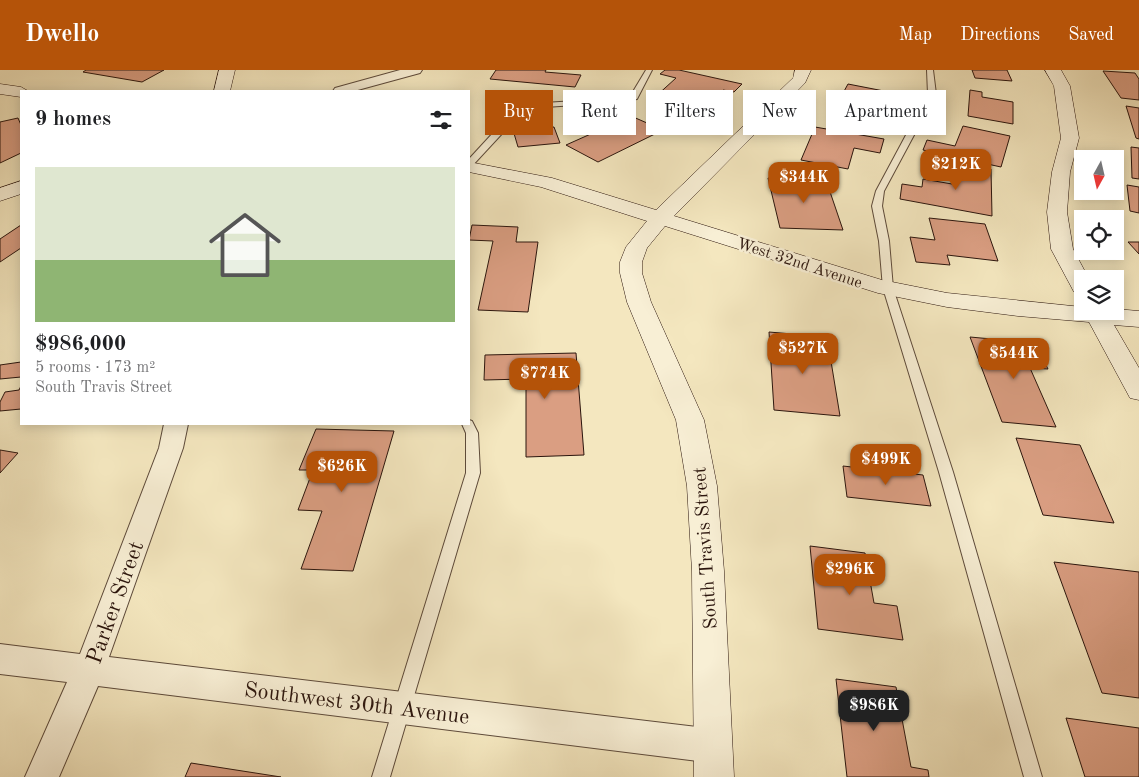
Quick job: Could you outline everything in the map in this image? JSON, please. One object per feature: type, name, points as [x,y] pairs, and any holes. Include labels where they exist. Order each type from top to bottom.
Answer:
[{"type":"main road","points":[[222,90],[228,70]]},
{"type":"main road","name":"South Travis Street","points":[[714,777],[702,486],[690,420],[639,302],[631,273],[631,262],[636,247],[661,217],[800,80],[803,70]]},
{"type":"main road","points":[[1053,70],[1062,86],[1066,102],[1070,138],[1061,172],[1057,212],[1062,249],[1074,272]]},
{"type":"main road","points":[[0,90],[20,92]]},
{"type":"main road","name":"West 32nd Avenue","points":[[470,166],[545,182],[661,217],[801,263],[888,288],[947,300],[1010,308],[1074,312]]},
{"type":"main road","points":[[0,195],[20,187]]},
{"type":"main road","name":"West 32nd Avenue","points":[[1124,317],[1139,319]]},
{"type":"main road","points":[[1100,320],[1139,391]]},
{"type":"street","points":[[344,90],[415,70]]},
{"type":"street","name":"Parker Street","points":[[42,777],[89,670],[171,448],[176,425]]},
{"type":"street","name":"Southwest 30th Avenue","points":[[0,659],[714,746]]},
{"type":"lane","points":[[470,165],[520,109],[529,106],[620,100],[634,97],[649,70]]},
{"type":"lane","points":[[930,70],[932,94],[880,191],[877,206],[884,242],[888,288],[946,472],[1032,777]]},
{"type":"lane","points":[[381,777],[474,473],[472,433],[468,425]]},
{"type":"building","points":[[86,70],[164,70],[142,82],[83,72]]},
{"type":"building","points":[[496,70],[546,70],[545,72],[581,75],[575,87],[490,79]]},
{"type":"building","points":[[665,70],[679,70],[742,84],[734,92],[733,90],[663,90],[676,78],[660,74]]},
{"type":"building","points":[[972,70],[1007,70],[1012,81],[975,78]]},
{"type":"building","points":[[1103,71],[1135,73],[1139,79],[1139,100],[1121,98]]},
{"type":"building","points":[[848,84],[879,90],[845,90]]},
{"type":"building","points":[[970,90],[982,92],[982,97],[1013,102],[1013,124],[968,116]]},
{"type":"building","points":[[1126,106],[1139,108],[1139,139],[1136,138]]},
{"type":"building","points":[[18,118],[20,123],[20,153],[0,163],[0,122]]},
{"type":"building","points":[[636,118],[646,123],[646,135],[653,135],[598,162],[566,145],[588,135],[636,135]]},
{"type":"building","points":[[963,126],[1010,136],[1001,167],[923,150],[927,140],[955,146]]},
{"type":"building","points":[[553,127],[560,143],[518,147],[514,135],[553,135]]},
{"type":"building","points":[[816,127],[826,129],[826,135],[861,135],[884,139],[880,153],[854,148],[848,169],[801,160],[812,135],[816,135]]},
{"type":"building","points":[[1131,147],[1139,148],[1139,179],[1132,178]]},
{"type":"building","points":[[953,162],[991,169],[992,216],[900,199],[902,184],[922,187],[923,179],[952,184]]},
{"type":"building","points":[[768,178],[826,180],[843,230],[780,228]]},
{"type":"building","points":[[1127,185],[1139,187],[1139,213],[1130,211]]},
{"type":"building","points":[[929,218],[985,224],[998,261],[947,255],[950,265],[916,262],[910,237],[935,240]]},
{"type":"building","points":[[472,225],[518,227],[516,242],[538,242],[528,312],[478,310],[493,241],[470,240]]},
{"type":"building","points":[[20,226],[20,249],[0,262],[0,239]]},
{"type":"building","points":[[1128,242],[1139,242],[1139,254]]},
{"type":"building","points":[[769,332],[827,337],[840,416],[774,410]]},
{"type":"building","points":[[970,337],[1035,343],[1048,369],[1030,368],[1056,427],[1002,422]]},
{"type":"building","points":[[576,353],[584,455],[526,457],[526,379],[484,380],[485,355]]},
{"type":"building","points":[[20,362],[20,377],[0,379],[0,365]]},
{"type":"building","points":[[20,388],[20,409],[0,411],[0,402],[5,392],[19,390]]},
{"type":"building","points":[[316,429],[394,431],[353,571],[301,569],[322,511],[298,510],[313,470],[299,470]]},
{"type":"building","points":[[1016,438],[1080,445],[1114,523],[1043,515]]},
{"type":"building","points":[[0,450],[18,453],[0,473]]},
{"type":"building","points":[[843,466],[923,475],[931,506],[847,497]]},
{"type":"building","points":[[810,546],[865,553],[874,603],[897,606],[903,640],[818,629]]},
{"type":"building","points":[[1054,562],[1139,572],[1139,698],[1102,693]]},
{"type":"building","points":[[836,679],[896,687],[911,767],[928,770],[929,777],[847,777]]},
{"type":"building","points":[[1066,718],[1139,728],[1139,777],[1085,777]]},
{"type":"building","points":[[191,763],[281,777],[185,777]]}]
